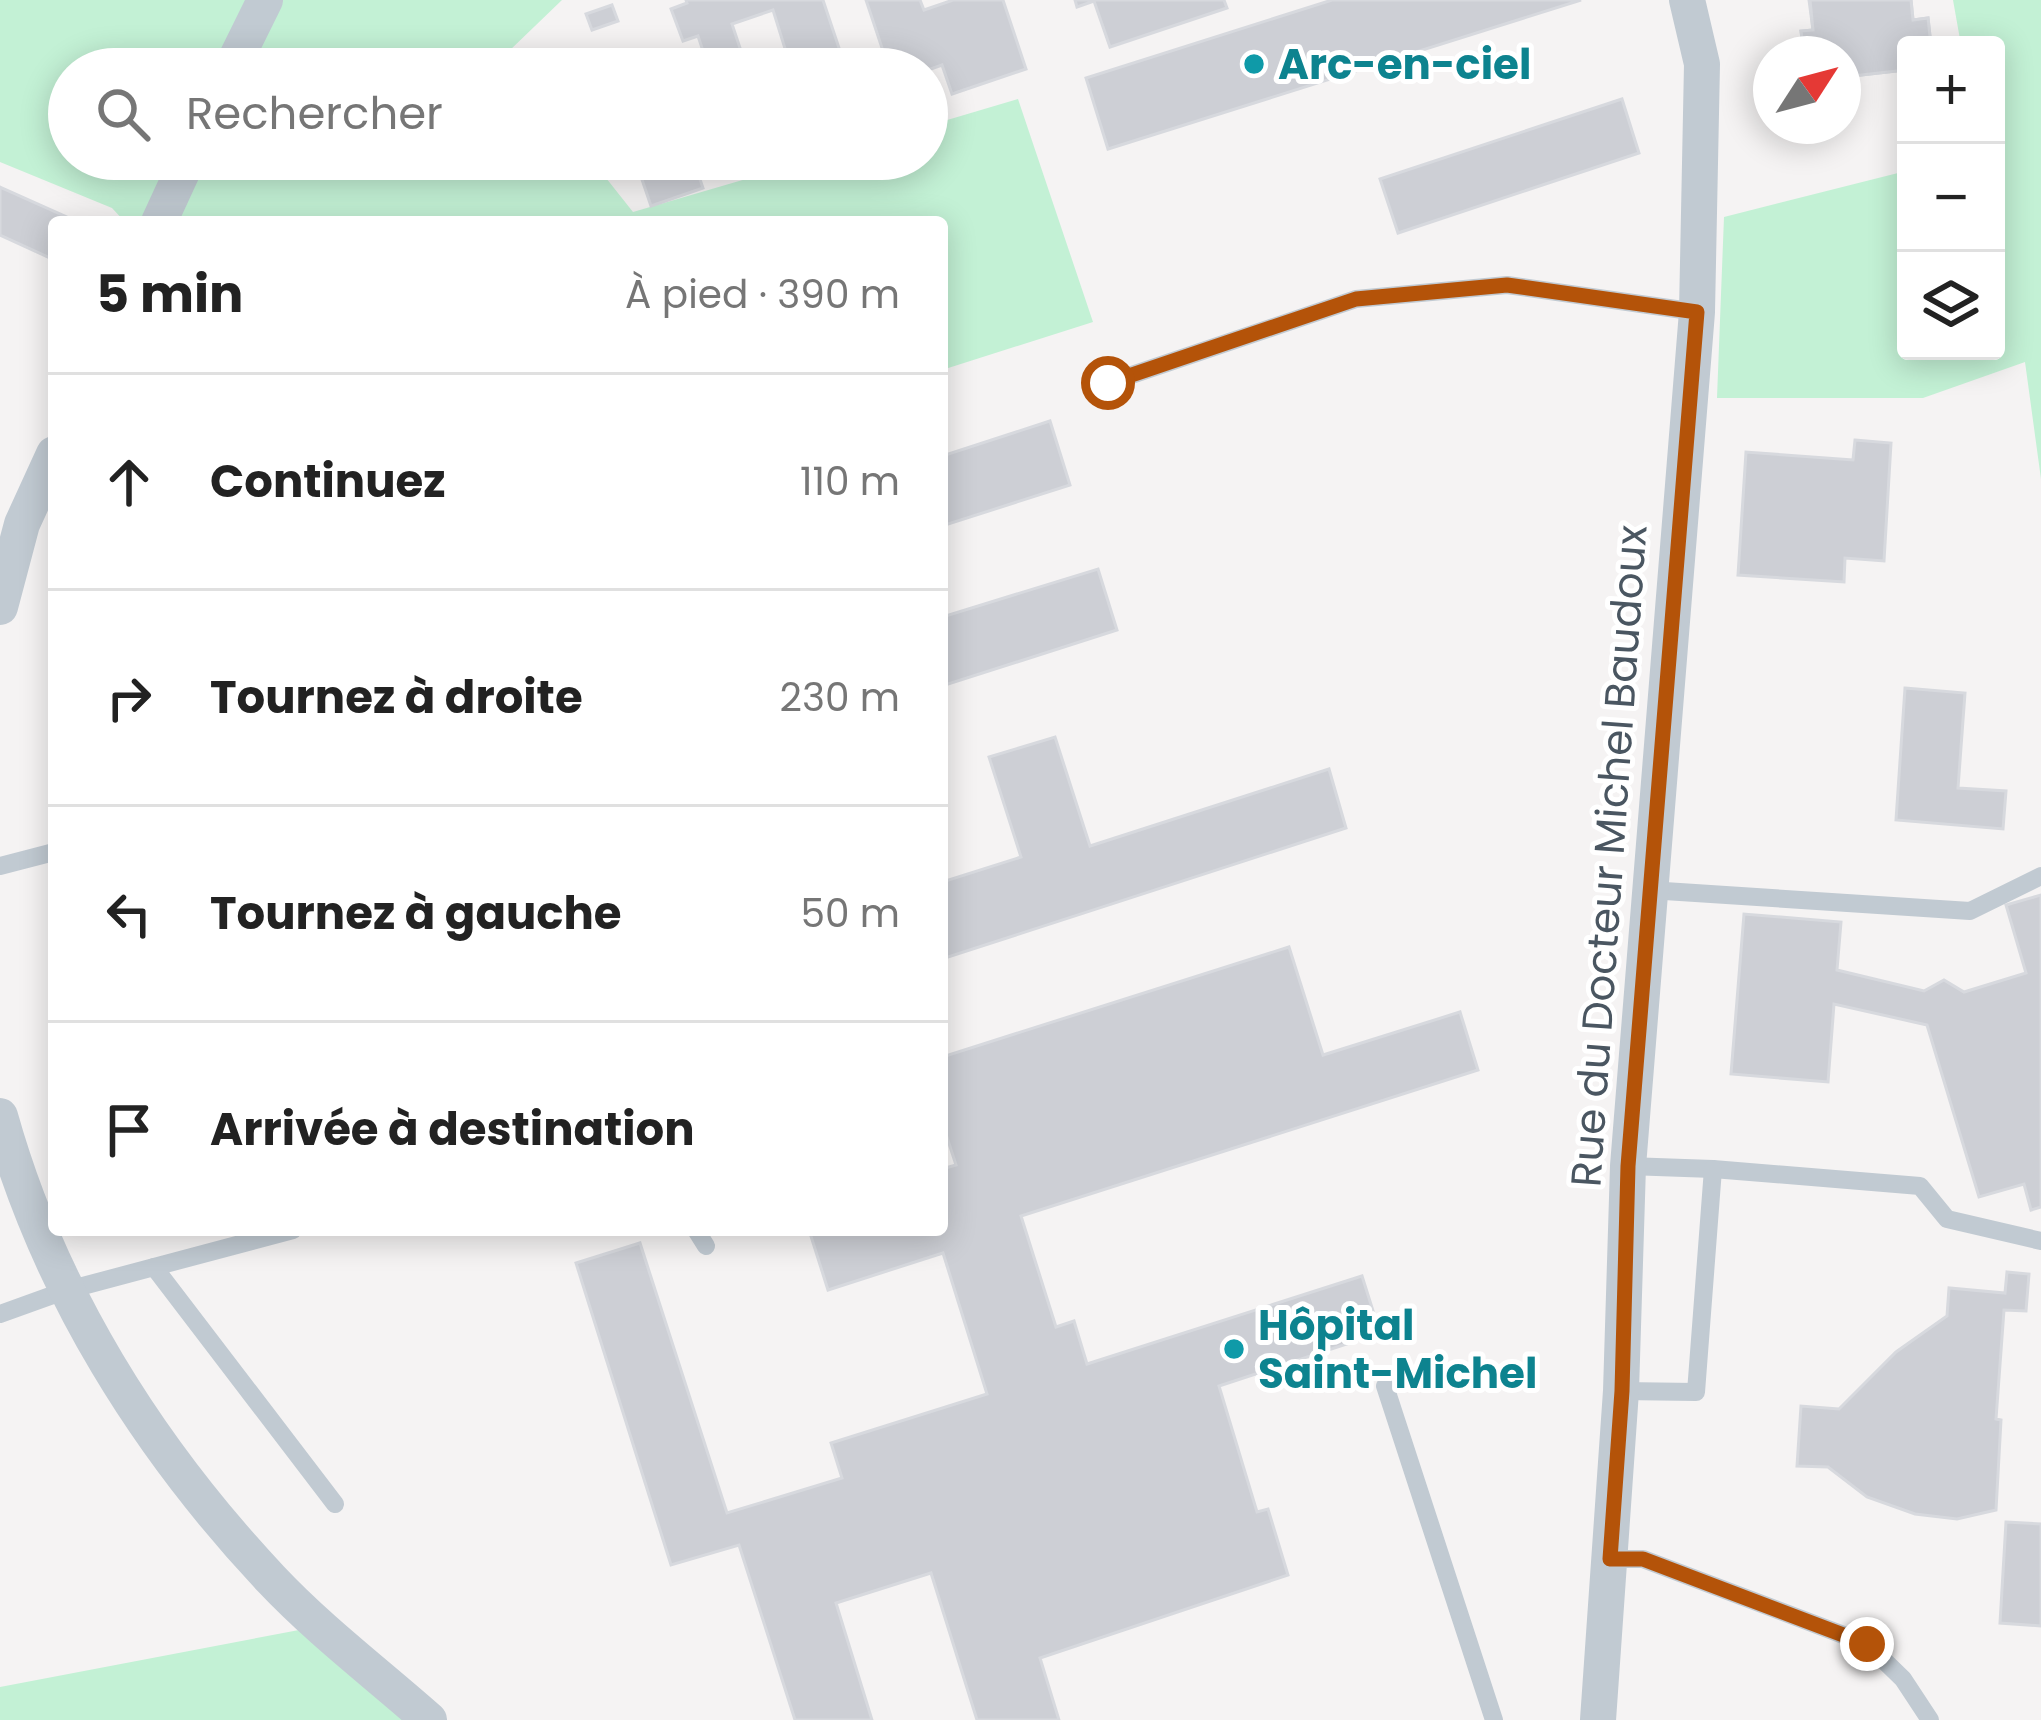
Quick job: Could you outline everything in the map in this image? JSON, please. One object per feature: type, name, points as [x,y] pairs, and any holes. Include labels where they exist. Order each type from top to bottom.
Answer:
[{"type":"street","points":[[241,48],[265,0]]},
{"type":"street","name":"Rue du Docteur Michel Baudoux","points":[[1598,1720],[1622,1391],[1628,1166],[1653,990],[1649,890],[1697,312],[1702,64],[1687,0]]},
{"type":"street","points":[[162,216],[178,180]]},
{"type":"street","points":[[0,607],[22,524],[48,467]]},
{"type":"street","points":[[0,1116],[12,1160],[64,1291],[158,1446],[258,1564],[429,1720]]},
{"type":"lane","points":[[1108,383],[1356,299],[1507,285],[1697,312]]},
{"type":"lane","points":[[0,866],[48,854]]},
{"type":"lane","points":[[1649,890],[1970,911],[2041,876]]},
{"type":"lane","points":[[1628,1166],[1920,1186],[1947,1220],[2041,1241]]},
{"type":"lane","points":[[1622,1391],[1696,1392],[1713,1169]]},
{"type":"lane","points":[[0,1314],[64,1291],[270,1236]]},
{"type":"lane","points":[[154,1267],[334,1504]]},
{"type":"lane","points":[[1385,1386],[1494,1720]]},
{"type":"lane","points":[[1610,1559],[1643,1559],[1867,1644],[1903,1679],[1930,1720]]},
{"type":"green space","points":[[0,0],[562,0],[512,48],[48,48],[48,180],[608,180],[633,212],[742,180],[948,180],[948,120],[1018,99],[1093,322],[948,368],[948,216],[119,216],[112,208],[0,162]]},
{"type":"green space","points":[[1953,0],[2041,0],[2041,479],[2025,362],[1923,398],[1717,398],[1724,217],[1897,173],[1897,360],[2005,360],[2005,36],[1959,36]]},
{"type":"green space","points":[[299,1630],[403,1720],[0,1720],[0,1687]]},
{"type":"building","points":[[686,0],[823,0],[839,48],[785,48],[773,10],[732,24],[740,48],[702,48],[698,36],[683,41],[671,9]]},
{"type":"building","points":[[866,0],[920,0],[924,10],[953,0],[1003,0],[1026,69],[952,94],[948,48],[882,48]]},
{"type":"building","points":[[1075,0],[1224,0],[1227,8],[1110,47],[1094,1],[1077,7]]},
{"type":"building","name":"Arc-en-ciel","points":[[1332,0],[1581,0],[1108,149],[1086,78]]},
{"type":"building","points":[[1809,0],[1911,0],[1913,20],[1928,18],[1930,36],[1897,36],[1897,71],[1861,75],[1861,36],[1802,36],[1801,31],[1813,30]]},
{"type":"building","points":[[1810,0],[1911,0],[1913,20],[1928,18],[1930,36],[1897,36],[1897,71],[1861,75],[1861,36],[1802,36],[1801,31],[1813,30]]},
{"type":"building","points":[[612,5],[618,21],[592,30],[586,14]]},
{"type":"building","points":[[1622,99],[1639,153],[1398,233],[1380,179]]},
{"type":"building","points":[[642,180],[700,180],[703,188],[651,206]]},
{"type":"building","points":[[0,187],[65,216],[48,216],[48,257],[0,235]]},
{"type":"building","points":[[1050,421],[1070,485],[948,524],[948,454]]},
{"type":"building","points":[[1855,440],[1891,443],[1884,561],[1845,558],[1844,582],[1738,575],[1746,452],[1853,460]]},
{"type":"building","points":[[1098,569],[1117,630],[948,684],[948,615]]},
{"type":"building","points":[[1905,688],[1965,693],[1958,788],[2006,791],[2003,829],[1896,820]]},
{"type":"building","points":[[1055,737],[1090,846],[1329,769],[1346,828],[948,957],[948,880],[1021,857],[989,757]]},
{"type":"building","points":[[2041,895],[2041,1207],[2031,1210],[2024,1184],[1979,1197],[1927,1025],[1834,1004],[1828,1082],[1731,1074],[1744,914],[1841,922],[1837,970],[1924,991],[1944,980],[1964,992],[2026,973],[2006,905]]},
{"type":"building","name":"Hôpital Saint-Michel","points":[[1289,947],[1323,1055],[1460,1012],[1478,1070],[1021,1216],[1056,1327],[1074,1321],[1087,1364],[1362,1276],[1380,1333],[1219,1386],[1257,1512],[1268,1509],[1288,1575],[1040,1658],[1059,1720],[977,1720],[931,1573],[836,1603],[872,1720],[795,1720],[739,1545],[671,1565],[576,1263],[640,1243],[727,1513],[842,1478],[831,1443],[987,1394],[943,1253],[828,1290],[811,1236],[948,1236],[948,1167],[956,1165],[948,1140],[948,1055]]},
{"type":"building","points":[[2007,1272],[2029,1274],[2026,1311],[2004,1310],[1996,1419],[2001,1420],[1996,1510],[1957,1519],[1915,1514],[1867,1497],[1828,1467],[1797,1466],[1801,1406],[1839,1409],[1896,1352],[1947,1316],[1949,1288],[2005,1293]]},
{"type":"building","points":[[2006,1522],[2041,1524],[2041,1626],[2000,1623]]},
{"type":"place","name":"Arc-en-ciel","points":[[1254,64]]},
{"type":"place","name":"Hôpital Saint-Michel","points":[[1234,1349]]},
{"type":"route","points":[[1108,383],[1356,299],[1507,285],[1697,312],[1628,1166],[1622,1391],[1610,1559],[1643,1559],[1867,1644]]}]
